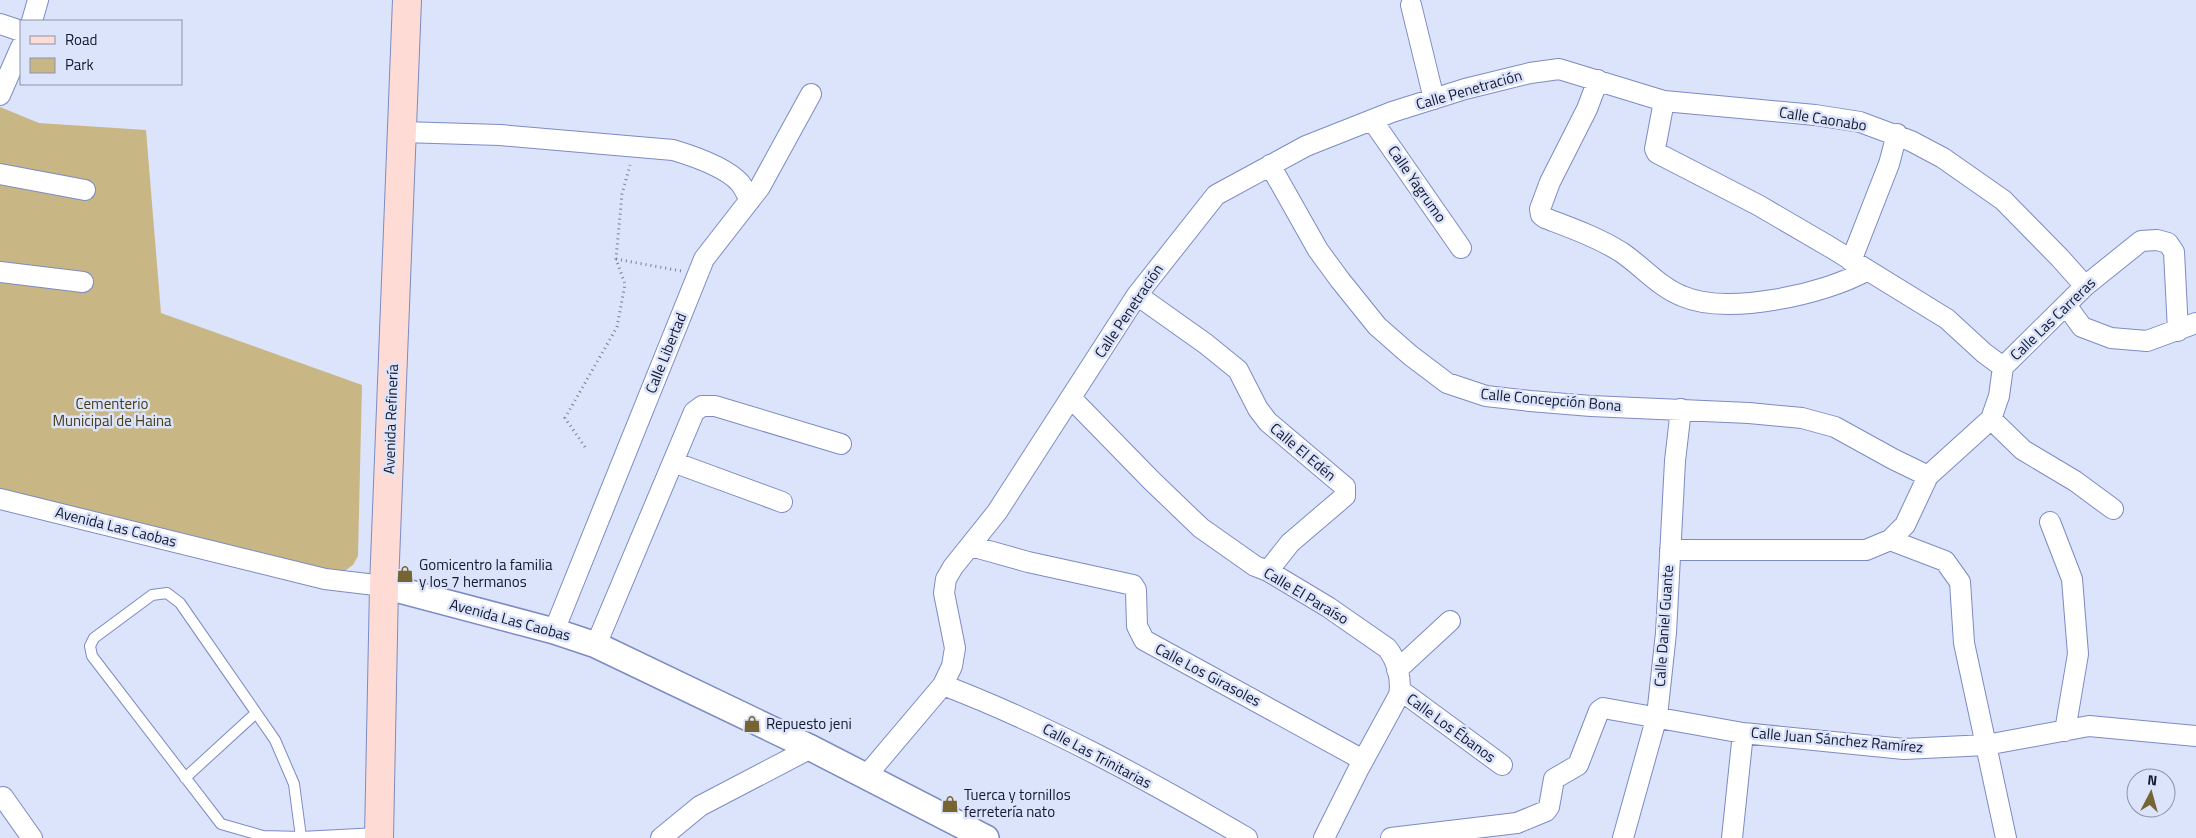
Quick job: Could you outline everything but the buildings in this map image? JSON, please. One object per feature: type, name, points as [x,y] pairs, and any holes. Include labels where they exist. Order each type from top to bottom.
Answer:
[{"type":"main road","name":"Avenida Refinería","points":[[379,836],[384,586],[407,0]]},
{"type":"street","points":[[32,20],[38,0]]},
{"type":"street","points":[[1411,5],[1434,99]]},
{"type":"street","points":[[0,24],[20,31]]},
{"type":"street","points":[[0,95],[20,49]]},
{"type":"street","name":"Calle Penetración","points":[[866,776],[943,685],[954,657],[953,631],[944,593],[944,585],[953,567],[997,512],[1137,295],[1216,195],[1306,146],[1372,120],[1465,89],[1559,69],[1598,80]]},
{"type":"street","points":[[1598,80],[1580,123],[1550,182],[1540,209],[1541,215],[1604,242],[1622,253],[1669,289],[1698,301],[1729,304],[1765,300],[1839,284],[1859,266],[1897,134]]},
{"type":"street","name":"Calle Caonabo","points":[[1598,80],[1664,101],[1815,115],[1860,122],[1897,134],[1942,158],[2003,200],[2085,286]]},
{"type":"street","name":"Calle Libertad","points":[[554,631],[704,259],[760,187],[811,94]]},
{"type":"street","points":[[1664,101],[1655,148],[1657,154],[1758,205],[1947,320],[2003,367]]},
{"type":"street","name":"Calle Yagrumo","points":[[1372,120],[1461,248]]},
{"type":"street","points":[[402,132],[500,135],[673,150],[692,155],[731,174],[741,184],[750,200]]},
{"type":"street","name":"Calle Concepción Bona","points":[[1270,165],[1318,250],[1377,326],[1410,355],[1447,383],[1486,396],[1530,401],[1802,418],[1835,427],[1928,476]]},
{"type":"street","points":[[0,174],[85,190]]},
{"type":"street","name":"Calle Las Carreras","points":[[1670,550],[1866,550],[1890,540],[1905,525],[1928,476],[1991,419],[1999,396],[2003,367],[2085,286],[2141,241],[2157,240],[2168,244],[2174,252],[2187,327]]},
{"type":"street","points":[[0,272],[82,282]]},
{"type":"street","name":"Calle El Edén","points":[[1137,295],[1206,344],[1238,370],[1258,409],[1268,422],[1345,487],[1345,496],[1290,543],[1268,571]]},
{"type":"street","points":[[2066,305],[2082,327],[2112,338],[2147,342],[2187,327]]},
{"type":"street","name":"Calle El Paraíso","points":[[1071,398],[1201,528],[1255,566],[1268,571],[1328,607],[1387,648],[1392,654],[1397,670],[1400,690]]},
{"type":"street","points":[[596,645],[694,412],[702,406],[715,406],[841,444]]},
{"type":"street","name":"Calle Daniel Guante","points":[[1623,838],[1657,716],[1666,633],[1675,461],[1681,409]]},
{"type":"street","points":[[1991,419],[2023,450],[2075,481],[2113,509]]},
{"type":"street","points":[[672,462],[782,502]]},
{"type":"street","name":"Avenida Las Caobas","points":[[0,499],[325,579],[384,586],[554,631],[596,645],[811,748],[986,838]]},
{"type":"street","points":[[2050,522],[2072,580],[2078,654],[2065,731]]},
{"type":"street","points":[[1890,540],[1945,561],[1960,582],[1964,643],[2006,838]]},
{"type":"street","name":"Calle Los Girasoles","points":[[971,546],[1028,562],[1132,585],[1136,590],[1137,626],[1144,640],[1151,646],[1210,675],[1363,760]]},
{"type":"street","points":[[1397,670],[1450,621]]},
{"type":"street","name":"Calle Las Trinitarias","points":[[943,685],[987,702],[1061,735],[1247,838]]},
{"type":"street","points":[[1324,838],[1400,690]]},
{"type":"street","name":"Calle Los Ébanos","points":[[1400,690],[1502,765]]},
{"type":"street","name":"Calle Juan Sánchez Ramírez","points":[[1391,838],[1517,823],[1541,814],[1549,807],[1554,779],[1578,765],[1598,711],[1608,707],[1743,733],[1904,749],[1986,746],[2089,726],[2196,736]]},
{"type":"street","points":[[1732,838],[1743,733]]},
{"type":"street","points":[[661,838],[700,806],[811,748]]},
{"type":"street","points":[[3,797],[32,838]]},
{"type":"lane","points":[[301,837],[294,784],[275,740],[180,602],[167,593],[152,595],[94,638],[90,646],[92,656],[221,824],[263,836],[301,837],[379,836]]},
{"type":"lane","points":[[186,778],[256,713]]},
{"type":"path","points":[[585,447],[565,418],[618,327],[625,284],[616,259],[622,194],[630,162],[627,147]]},
{"type":"path","points":[[616,259],[698,275]]},
{"type":"green space","name":"Cementerio Municipal de Haina","points":[[0,107],[39,123],[146,130],[161,313],[362,385],[358,556],[353,565],[339,575],[0,499]]},
{"type":"place","name":"Gomicentro la familia y los 7 hermanos","points":[[405,574]]},
{"type":"place","name":"Repuesto jeni","points":[[752,724]]},
{"type":"place","name":"Tuerca y tornillos ferretería nato","points":[[950,804]]}]
